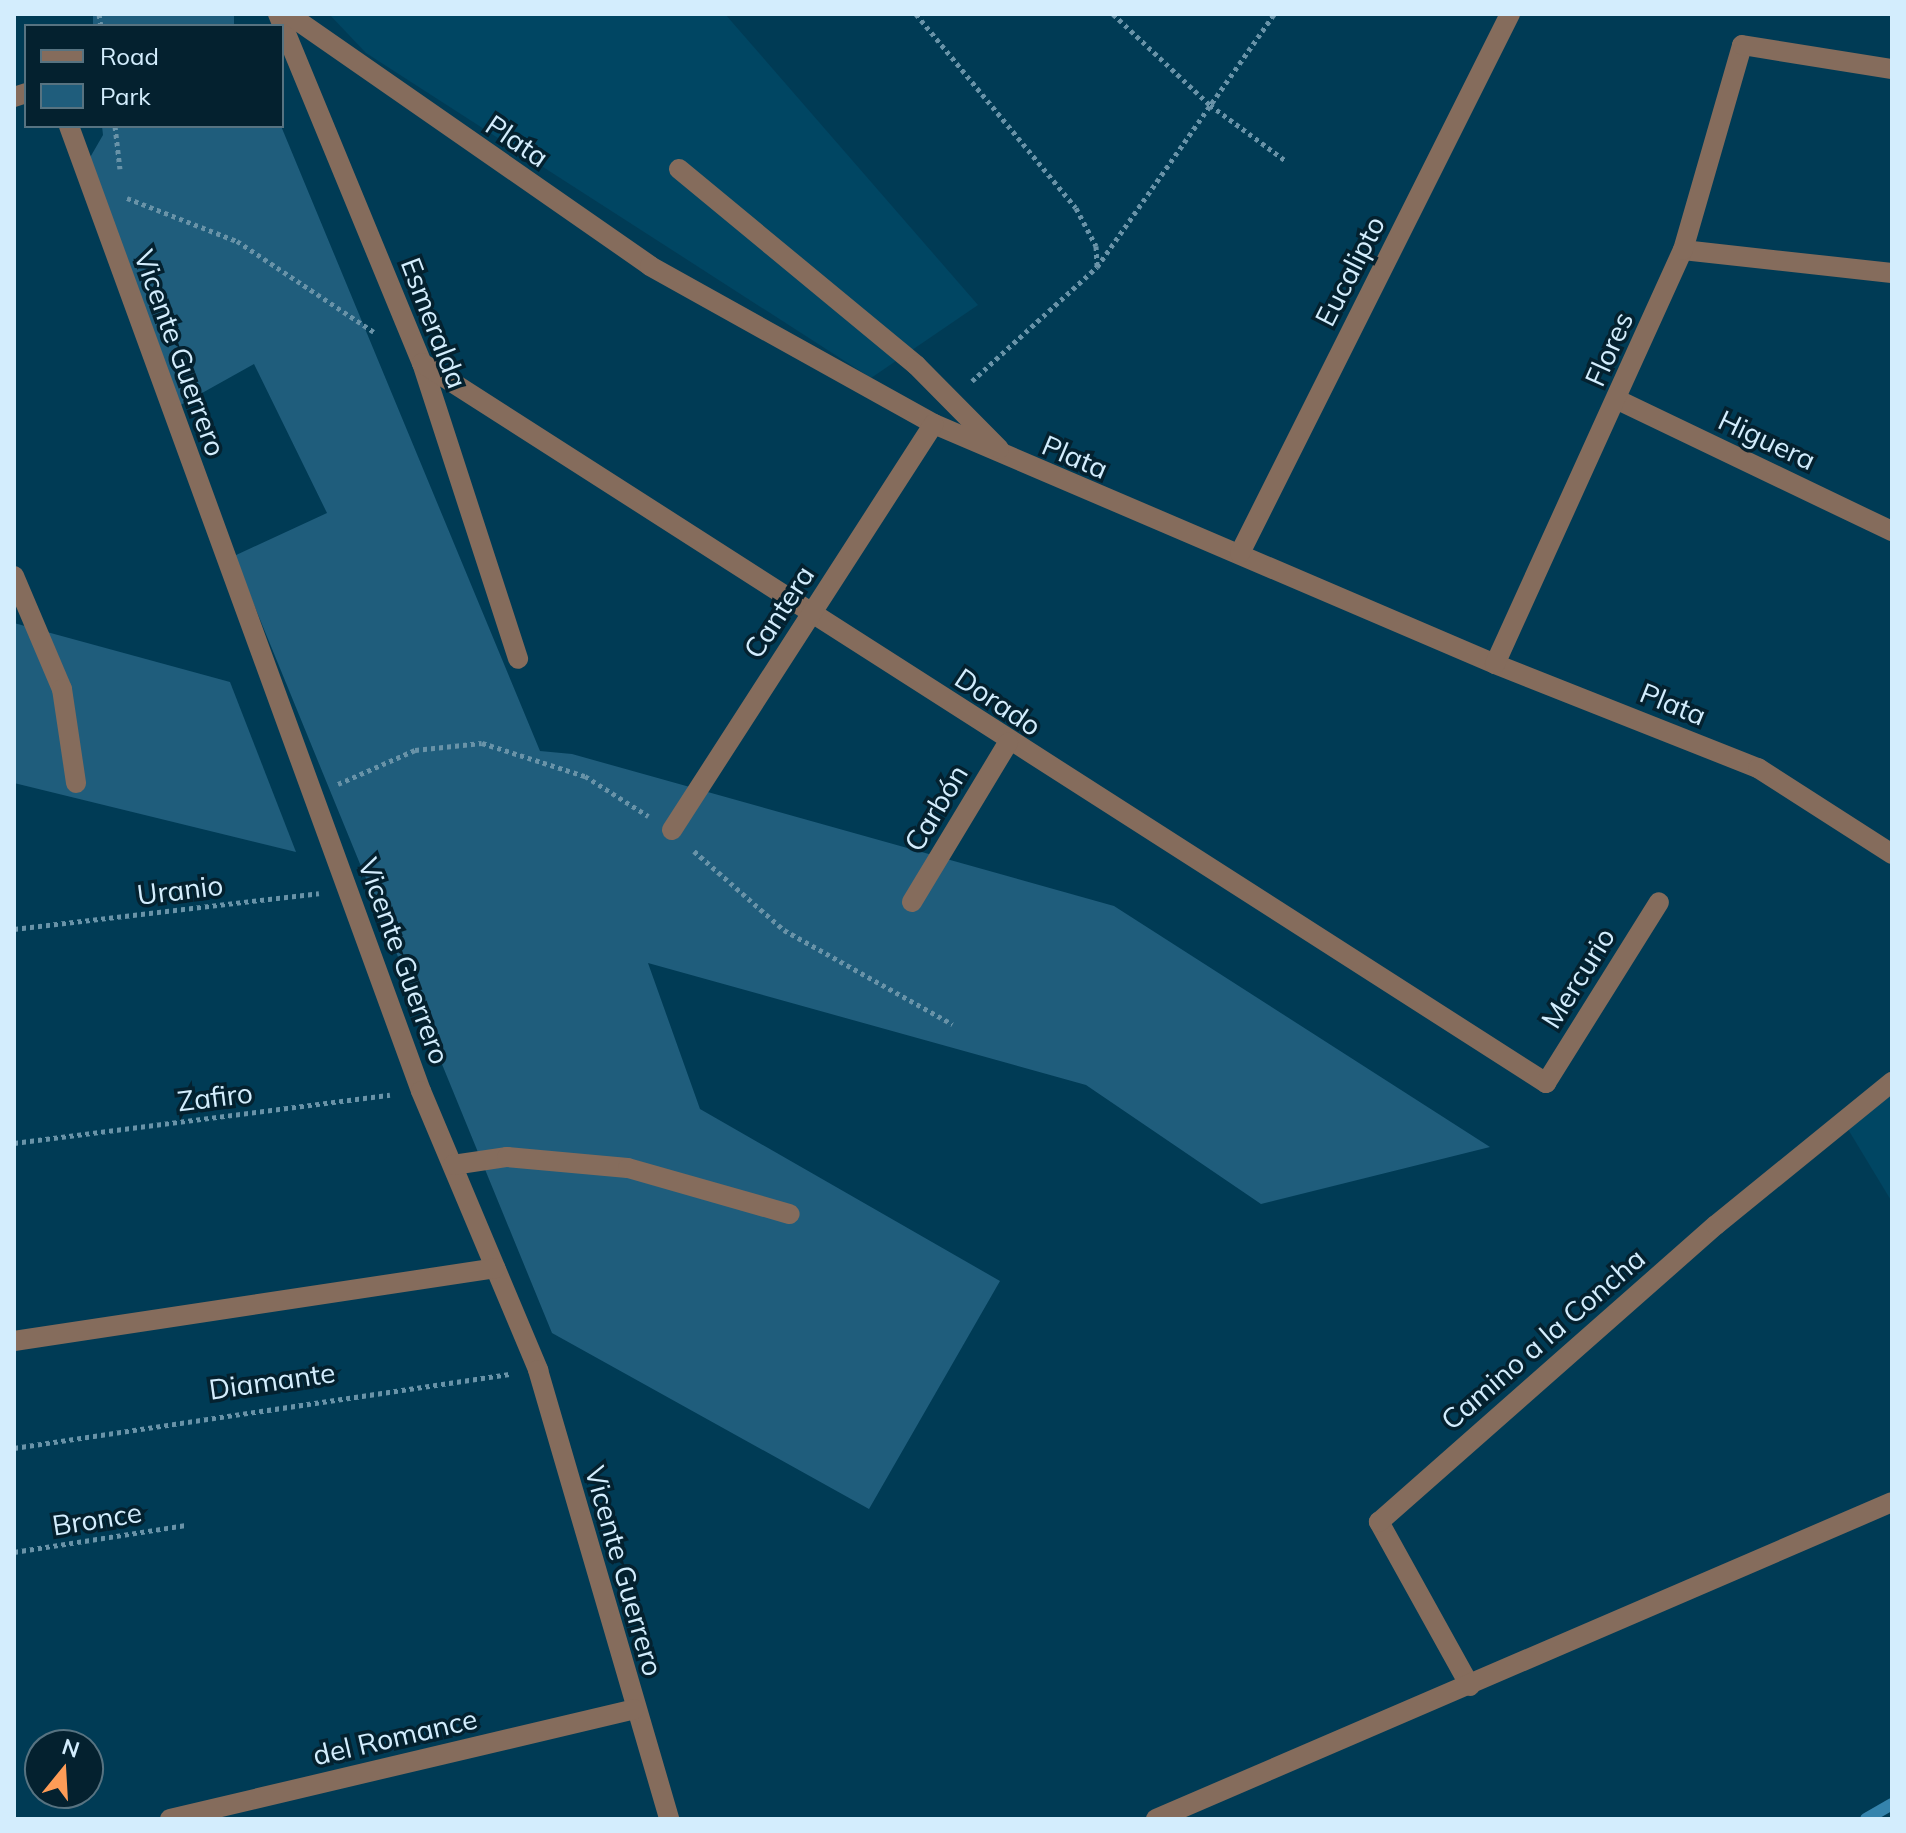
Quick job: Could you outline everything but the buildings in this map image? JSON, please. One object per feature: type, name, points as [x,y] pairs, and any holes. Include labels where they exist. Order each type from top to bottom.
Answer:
[{"type":"street","name":"Plata","points":[[288,14],[650,266],[934,424],[1010,461],[1240,553],[1495,664],[1758,768],[1892,854]]},
{"type":"street","name":"Eucalipto","points":[[1240,553],[1510,14]]},
{"type":"street","name":"Esmeralda","points":[[284,29],[422,363],[518,659]]},
{"type":"street","name":"Flores","points":[[1495,664],[1618,400],[1683,250],[1742,45],[1892,69]]},
{"type":"street","name":"Vicente Guerrero","points":[[70,128],[421,1091],[538,1370],[634,1709],[669,1819]]},
{"type":"street","points":[[679,169],[916,365],[1010,461]]},
{"type":"street","points":[[1683,250],[1892,273]]},
{"type":"street","name":"Dorado","points":[[422,363],[813,610],[1008,743],[1546,1083]]},
{"type":"street","name":"Higuera","points":[[1618,400],[1892,531]]},
{"type":"street","name":"Cantera","points":[[672,830],[934,424]]},
{"type":"street","points":[[14,576],[62,689],[76,783]]},
{"type":"street","name":"Carbón","points":[[912,902],[1008,743]]},
{"type":"street","name":"Mercurio","points":[[1546,1083],[1659,902]]},
{"type":"street","name":"Camino a la Concha","points":[[1470,1686],[1379,1522],[1716,1225],[1892,1082]]},
{"type":"street","points":[[453,1165],[507,1157],[628,1168],[790,1214]]},
{"type":"street","points":[[14,1341],[496,1268]]},
{"type":"street","points":[[1156,1819],[1892,1502]]},
{"type":"street","name":"del Romance","points":[[170,1819],[634,1709]]},
{"type":"path","points":[[916,14],[1076,208],[1096,246],[1097,267]]},
{"type":"path","points":[[1113,14],[1210,105],[1286,161]]},
{"type":"path","points":[[951,401],[1097,267],[1274,14]]},
{"type":"path","points":[[115,128],[124,197],[237,241],[422,363]]},
{"type":"path","points":[[312,796],[415,750],[482,743],[585,776],[672,830],[784,930],[952,1024]]},
{"type":"path","name":"Uranio","points":[[14,929],[350,890]]},
{"type":"path","name":"Zafiro","points":[[14,1143],[421,1091]]},
{"type":"path","name":"Diamante","points":[[14,1448],[538,1370]]},
{"type":"path","name":"Bronce","points":[[14,1552],[186,1525]]},
{"type":"shaded area","points":[[329,14],[725,14],[978,305],[871,378],[366,53]]},
{"type":"shaded area","points":[[1892,1088],[1892,1202],[1843,1121]]},
{"type":"green space","points":[[93,14],[234,14],[234,24],[93,24]]},
{"type":"green space","points":[[102,128],[282,128],[540,751],[572,754],[1114,906],[1490,1147],[1261,1204],[1086,1085],[648,963],[700,1109],[1000,1281],[869,1509],[552,1333],[234,556],[327,513],[254,364],[177,407],[88,161],[103,135]]},
{"type":"green space","points":[[14,623],[230,682],[296,852],[14,783]]},
{"type":"waterway","points":[[1866,1819],[1892,1804]]}]
